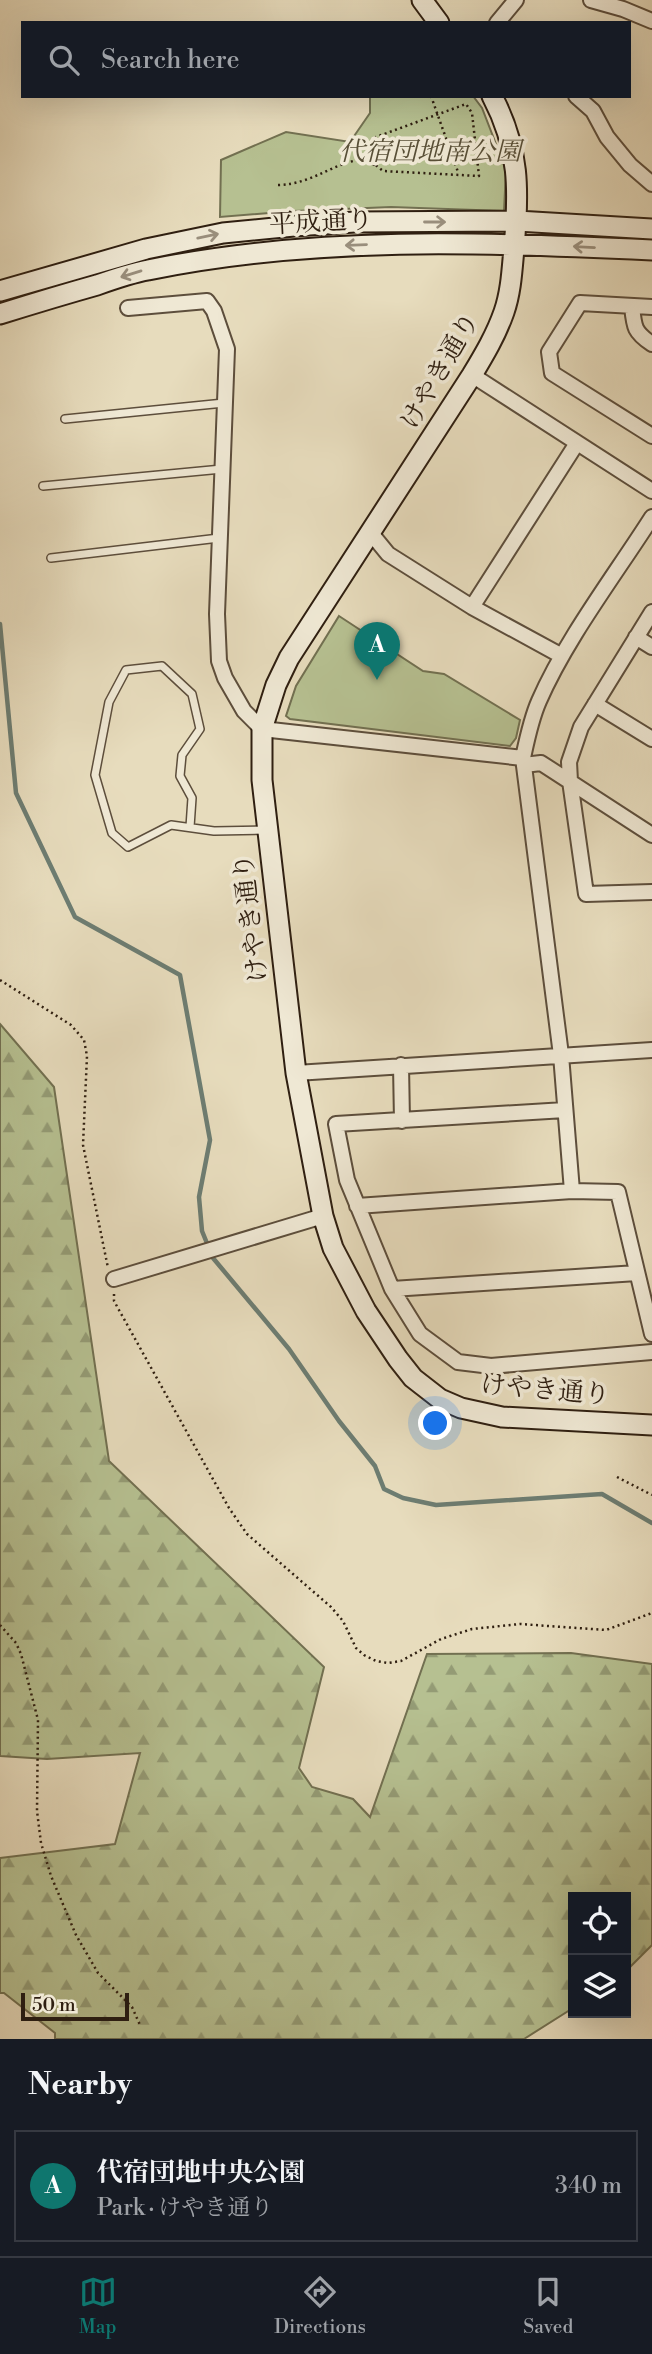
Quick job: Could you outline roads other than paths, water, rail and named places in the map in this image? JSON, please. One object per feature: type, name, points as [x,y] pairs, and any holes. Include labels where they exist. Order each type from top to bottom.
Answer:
[{"type":"street","points":[[422,0],[438,21]]},
{"type":"street","points":[[498,21],[516,0]]},
{"type":"street","points":[[591,0],[620,5],[652,21]]},
{"type":"street","name":"けやき通り","points":[[493,98],[511,140],[518,179],[511,285],[503,313],[488,349],[472,375],[289,658],[276,685],[262,729],[267,830],[296,1073],[323,1216],[333,1248],[366,1311],[413,1378],[440,1399],[461,1408],[502,1418],[652,1425]]},
{"type":"street","points":[[578,98],[593,111],[607,137],[629,165],[652,184]]},
{"type":"street","name":"平成通り","points":[[0,291],[146,249],[223,233],[355,222],[517,221],[652,229]]},
{"type":"street","name":"平成通り","points":[[0,314],[145,270],[225,256],[353,245],[514,244],[652,250]]},
{"type":"street","points":[[128,308],[207,301],[214,311],[227,349],[217,614],[219,661],[244,711],[262,729],[541,762],[652,835]]},
{"type":"street","points":[[652,307],[580,303],[549,352],[552,373],[652,436]]},
{"type":"street","points":[[632,306],[634,327],[640,336],[652,344]]},
{"type":"street","points":[[472,375],[652,491]]},
{"type":"street","points":[[472,607],[577,443]]},
{"type":"street","points":[[572,1192],[561,1055],[524,762],[531,723],[562,656],[652,517]]},
{"type":"street","points":[[370,532],[388,554],[472,607],[562,656]]},
{"type":"street","points":[[652,612],[595,704],[574,744],[569,762],[569,781],[586,894],[652,892]]},
{"type":"street","points":[[636,637],[652,647]]},
{"type":"street","points":[[595,704],[652,739]]},
{"type":"street","points":[[296,1073],[652,1050]]},
{"type":"street","points":[[401,1065],[402,1121]]},
{"type":"street","points":[[565,1110],[336,1124],[346,1180],[392,1289],[420,1334],[458,1362],[491,1366],[652,1352]]},
{"type":"street","points":[[357,1206],[572,1192],[618,1192],[652,1334]]},
{"type":"street","points":[[114,1279],[323,1216]]},
{"type":"street","points":[[392,1289],[637,1273]]},
{"type":"lane","points":[[65,419],[225,402]]},
{"type":"lane","points":[[43,486],[223,469]]},
{"type":"lane","points":[[51,558],[220,538]]},
{"type":"lane","points":[[190,827],[192,797],[180,776],[182,755],[200,729],[192,694],[162,666],[126,670],[108,702],[95,775],[111,833],[128,847],[171,825],[214,831],[267,830]]},
{"type":"waterway","points":[[0,624],[16,793],[75,917],[180,975],[210,1140],[199,1197],[202,1231],[213,1258],[289,1349],[339,1421],[375,1466],[384,1489],[403,1498],[436,1505],[602,1494],[652,1523]]},
{"type":"place","name":"代宿団地中央公園","points":[[377,680]]},
{"type":"park label","name":"代宿団地南公園","points":[[430,152]]}]
